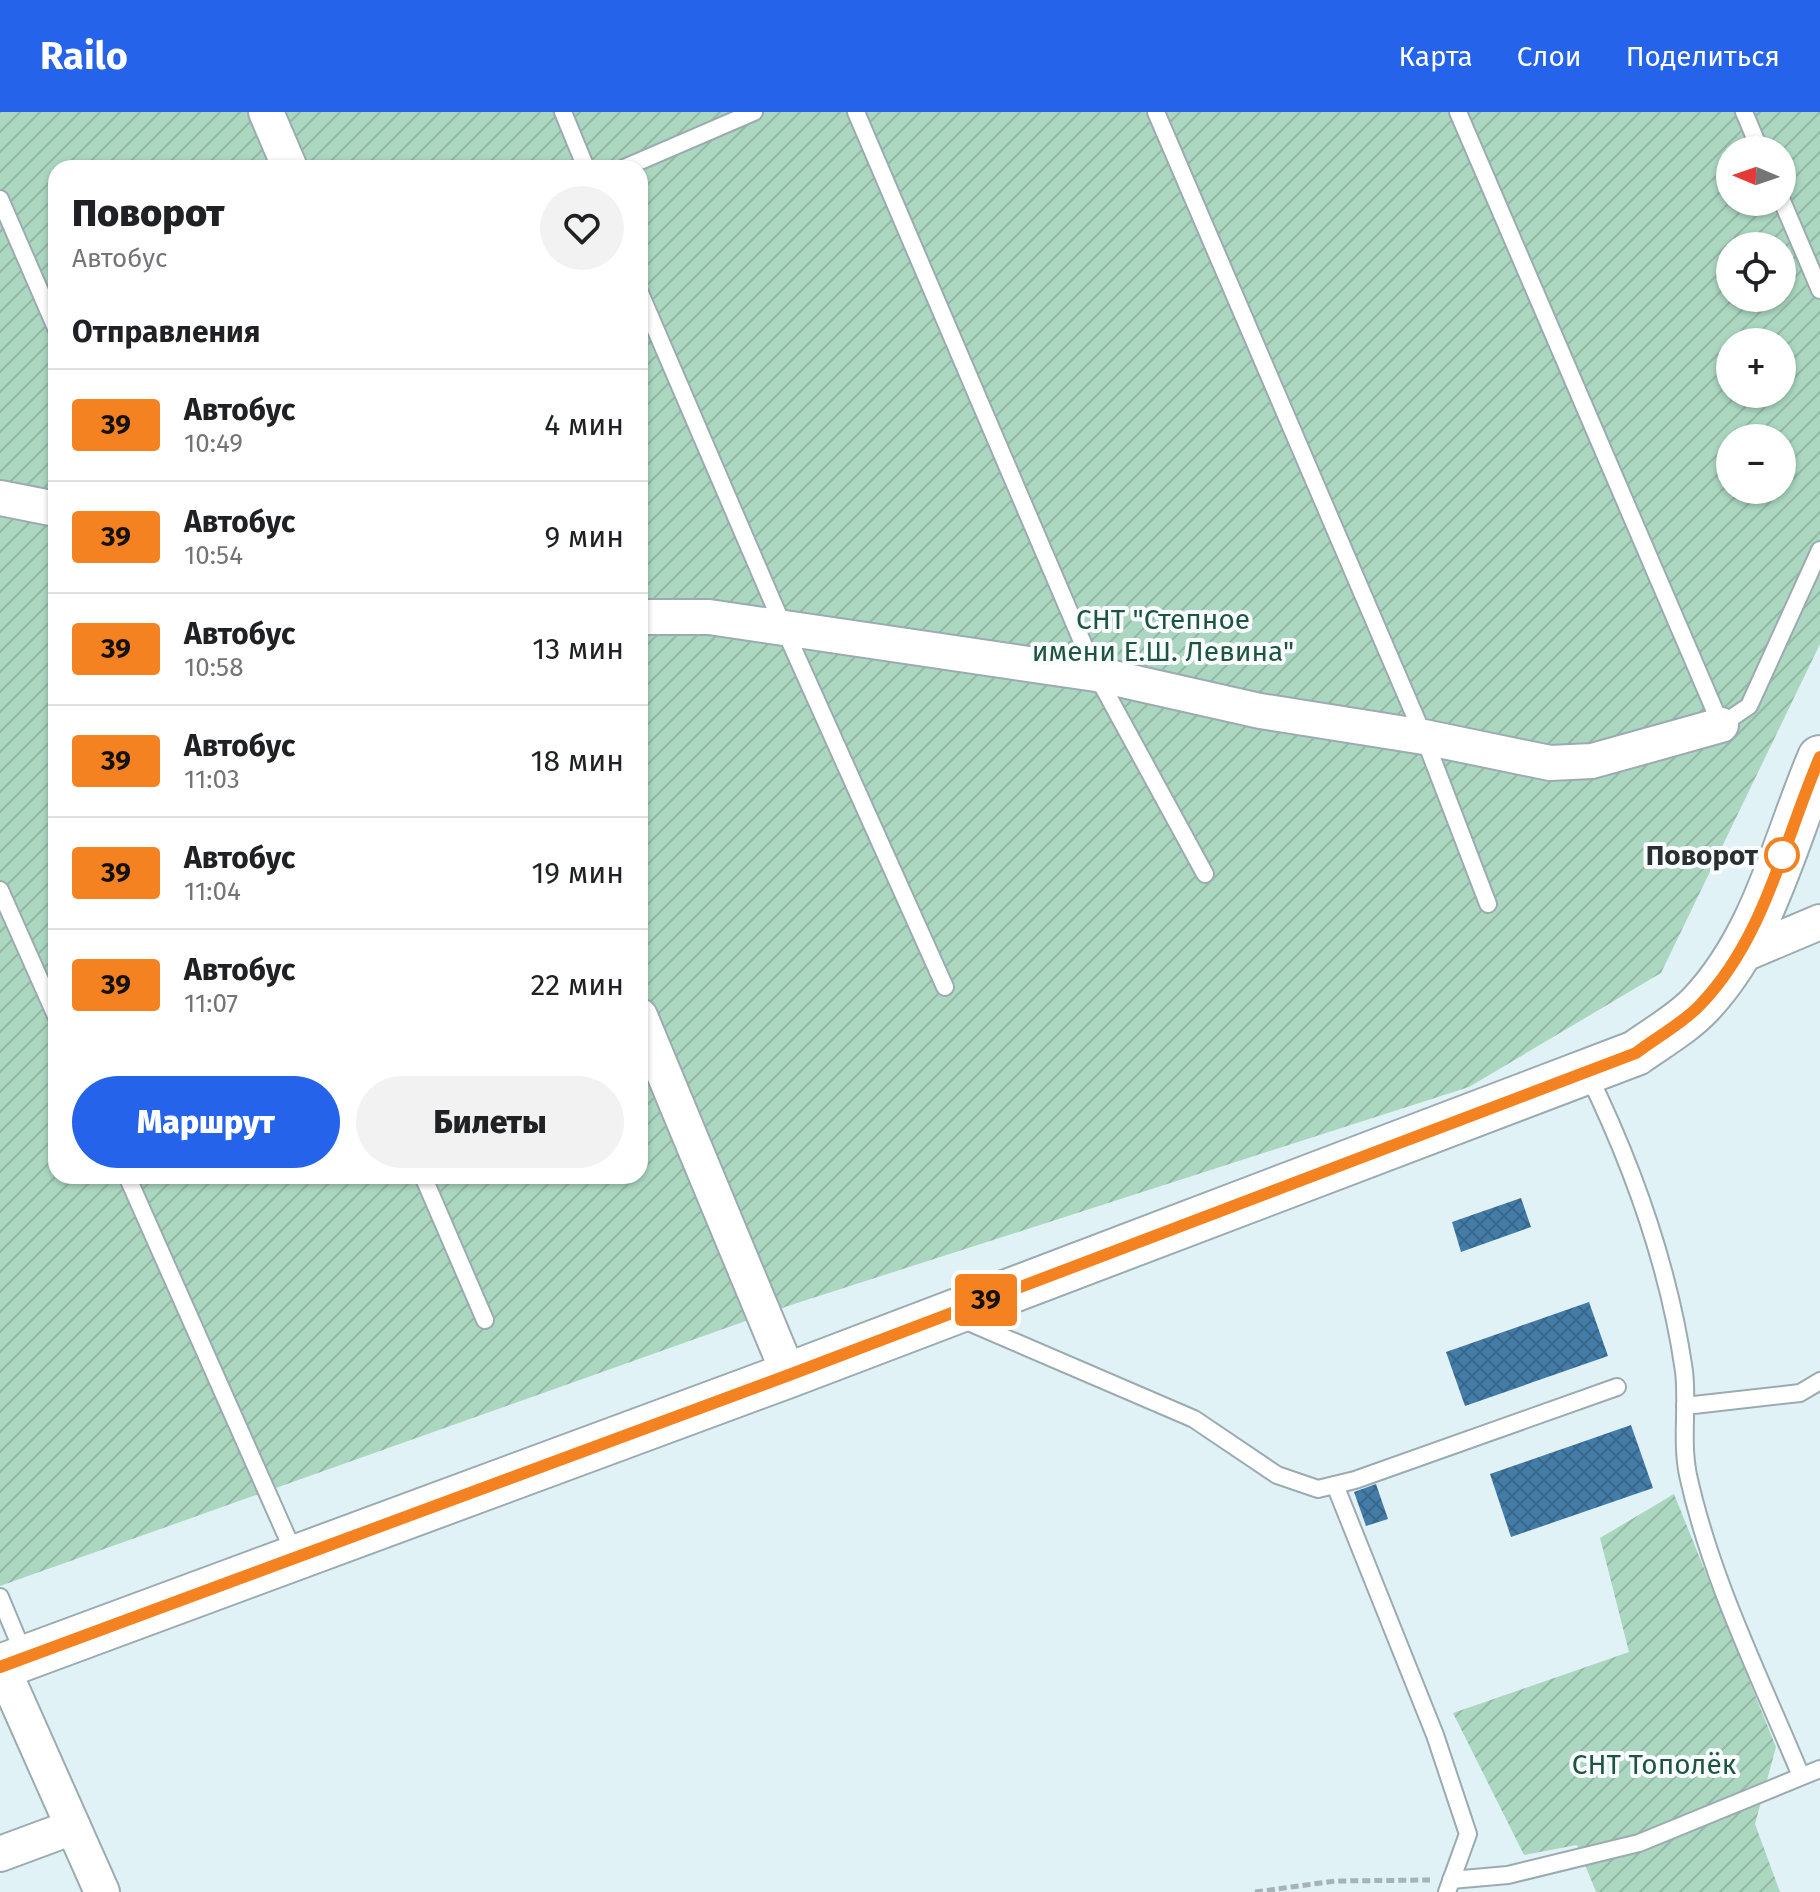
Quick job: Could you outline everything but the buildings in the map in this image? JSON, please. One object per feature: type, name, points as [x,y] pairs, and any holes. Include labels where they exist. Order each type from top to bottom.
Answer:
[{"type":"street","points":[[266,112],[287,160]]},
{"type":"street","points":[[0,498],[48,507]]},
{"type":"street","points":[[648,617],[709,617],[783,626],[1096,674],[1260,711],[1424,737],[1550,763],[1592,761],[1721,725]]},
{"type":"street","points":[[102,1892],[9,1664],[789,1375],[1636,1053],[1700,1006],[1737,957],[1760,911],[1820,758]]},
{"type":"street","points":[[1737,957],[1820,922]]},
{"type":"street","points":[[648,1035],[789,1375]]},
{"type":"street","points":[[0,1854],[73,1827]]},
{"type":"lane","points":[[563,112],[583,160]]},
{"type":"lane","points":[[643,160],[754,112]]},
{"type":"lane","points":[[856,112],[1096,674],[1205,874]]},
{"type":"lane","points":[[1156,112],[1424,737],[1488,904]]},
{"type":"lane","points":[[1458,112],[1721,725],[1749,706],[1820,550]]},
{"type":"lane","points":[[1744,112],[1754,136]]},
{"type":"lane","points":[[0,199],[48,310]]},
{"type":"lane","points":[[1788,216],[1820,290]]},
{"type":"lane","points":[[648,312],[783,626],[945,987]]},
{"type":"lane","points":[[0,890],[48,998]]},
{"type":"lane","points":[[1586,1070],[1622,1144],[1666,1280],[1684,1373],[1687,1471],[1710,1561],[1801,1776]]},
{"type":"lane","points":[[131,1184],[296,1558]]},
{"type":"lane","points":[[426,1184],[485,1320]]},
{"type":"lane","points":[[950,1314],[1194,1419],[1277,1475],[1318,1489],[1617,1387]]},
{"type":"lane","points":[[1685,1406],[1800,1393],[1820,1381]]},
{"type":"lane","points":[[1335,1485],[1435,1735],[1468,1834],[1449,1886]]},
{"type":"lane","points":[[0,1597],[9,1664]]},
{"type":"lane","points":[[1449,1886],[1639,1843],[1820,1769]]},
{"type":"path","points":[[1255,1892],[1335,1881],[1449,1886]]},
{"type":"green space","name":"СНТ \"Степное имени Е.Ш. Левина\"","points":[[0,112],[1820,112],[1820,644],[1661,973],[1469,1087],[791,1305],[0,1586]]},
{"type":"green space","name":"СНТ Тополёк","points":[[1674,1494],[1776,1747],[1755,1824],[1780,1892],[1596,1892],[1577,1845],[1524,1855],[1453,1713],[1629,1652],[1600,1538]]},
{"type":"bus line","name":"39","points":[[0,1667],[789,1375],[1539,1087],[1636,1053],[1700,1006],[1737,957],[1760,911],[1820,757]]},
{"type":"place","name":"Поворот","points":[[1782,855]]}]
